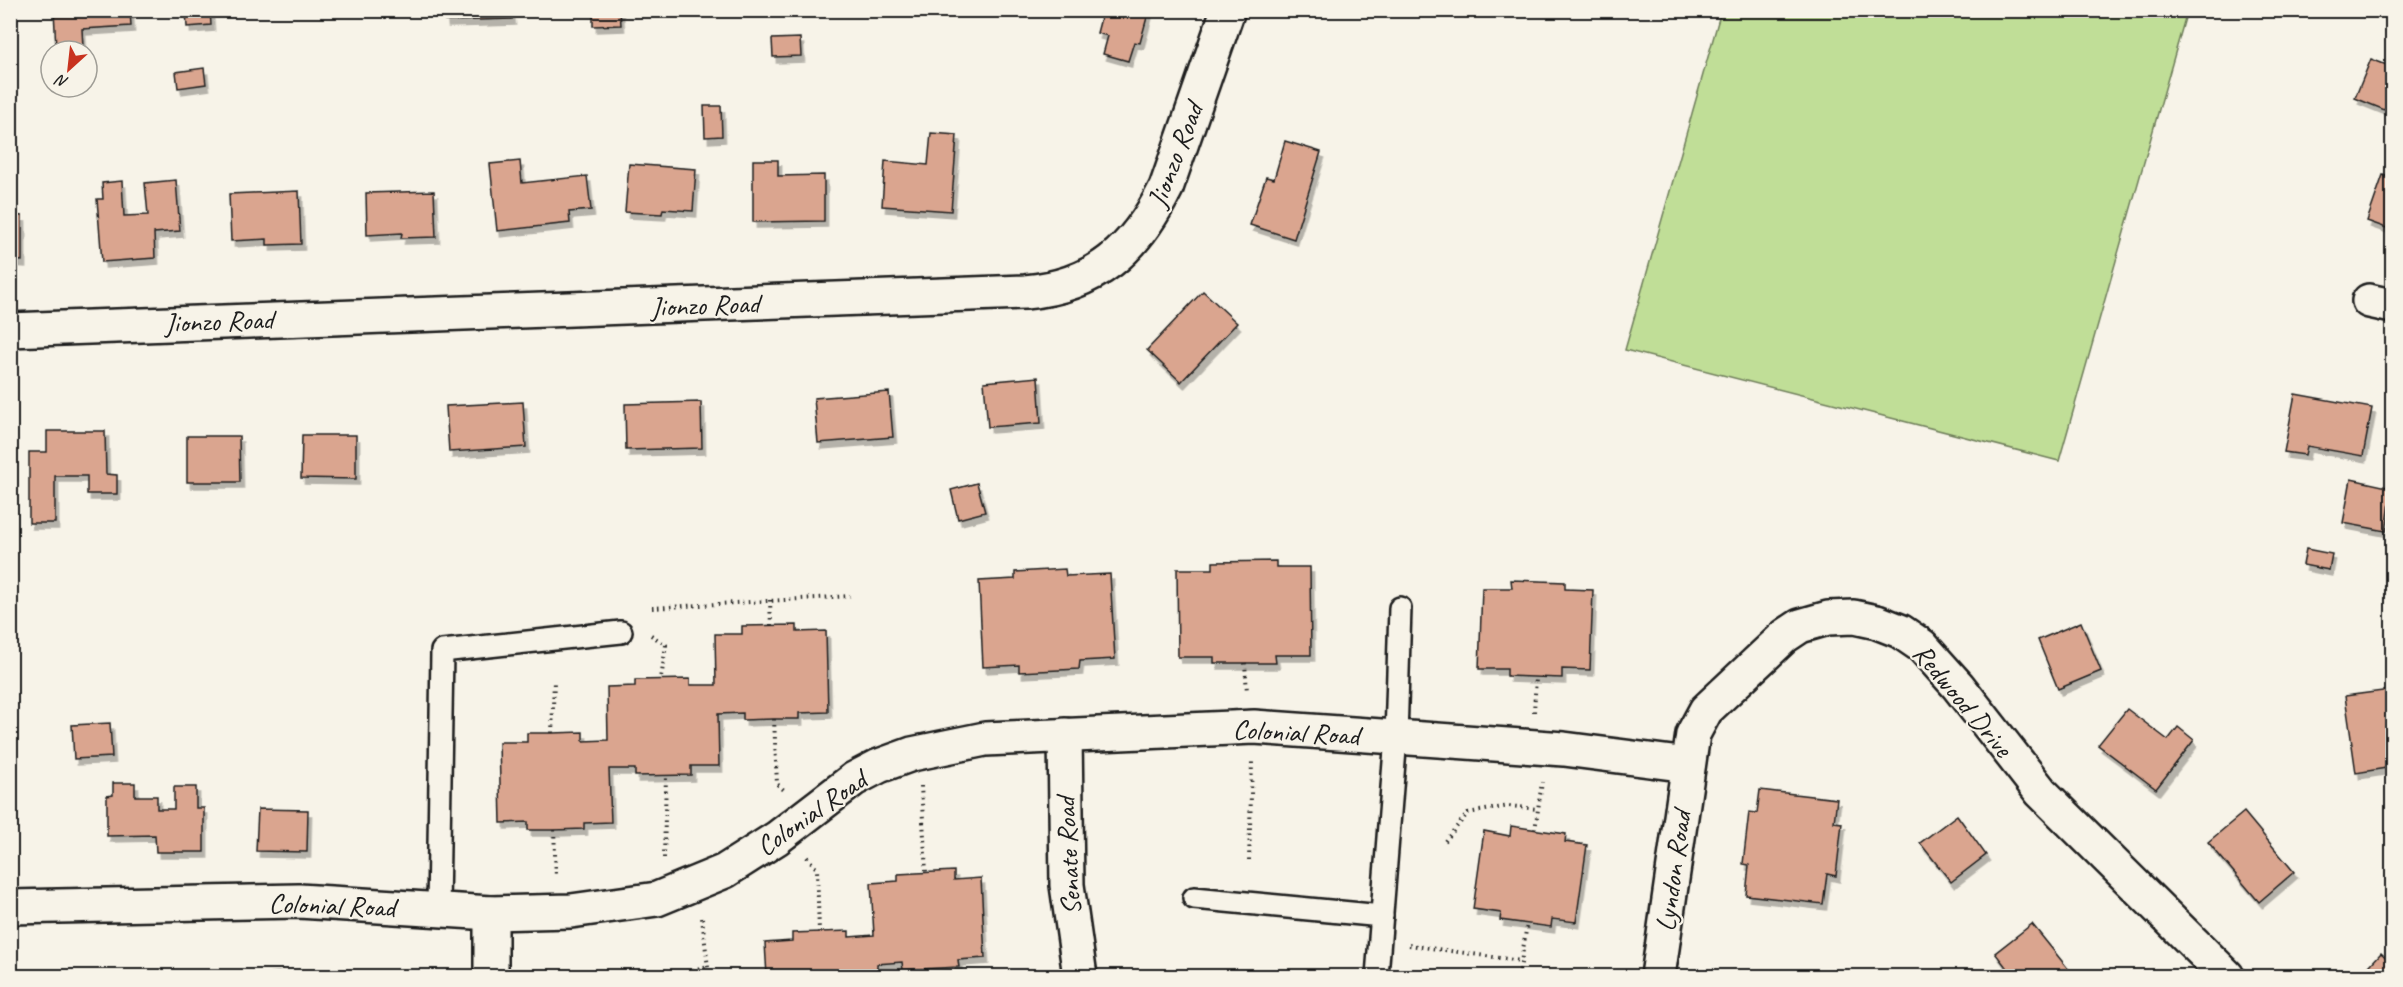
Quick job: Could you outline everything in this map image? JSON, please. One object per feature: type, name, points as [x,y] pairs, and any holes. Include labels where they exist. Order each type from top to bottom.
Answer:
[{"type":"street","name":"Jionzo Road","points":[[10,330],[184,321],[495,314],[1013,292],[1062,286],[1098,271],[1121,254],[1153,214],[1166,188],[1228,10]]},
{"type":"street","name":"Redwood Drive","points":[[1688,765],[1693,734],[1706,710],[1785,636],[1800,626],[1828,618],[1854,617],[1889,626],[1922,646],[1958,686],[2041,792],[2228,976]]},
{"type":"street","name":"Colonial Road","points":[[10,907],[299,901],[491,914],[618,905],[661,897],[725,871],[796,823],[854,779],[879,766],[920,752],[985,739],[1254,727],[1532,747],[1688,765]]},
{"type":"street","name":"Senate Road","points":[[1065,735],[1067,885],[1080,976]]},
{"type":"street","name":"Lyndon Road","points":[[1658,976],[1688,765]]},
{"type":"street","points":[[491,914],[491,976]]},
{"type":"lane","points":[[1377,976],[1396,737],[1400,608]]},
{"type":"lane","points":[[438,910],[442,651],[621,632]]},
{"type":"lane","points":[[1194,898],[1382,916]]},
{"type":"path","points":[[652,608],[850,596]]},
{"type":"path","points":[[770,600],[771,626]]},
{"type":"path","points":[[651,635],[666,645],[661,679]]},
{"type":"path","points":[[552,733],[554,681]]},
{"type":"path","points":[[774,719],[777,784],[817,869],[819,932]]},
{"type":"path","points":[[1532,747],[1544,766],[1535,830]]},
{"type":"path","points":[[920,752],[926,872]]},
{"type":"path","points":[[661,897],[666,827],[666,775]]},
{"type":"path","points":[[1445,841],[1468,813],[1509,806],[1538,809]]},
{"type":"path","points":[[554,830],[556,911]]},
{"type":"path","points":[[692,886],[705,929],[709,976]]},
{"type":"path","points":[[1519,976],[1527,924]]},
{"type":"path","points":[[1404,944],[1521,961]]},
{"type":"path","points":[[639,976],[671,976],[708,966]]},
{"type":"path","points":[[932,968],[932,976]]},
{"type":"green space","points":[[1721,11],[2187,11],[2059,461],[1625,350]]},
{"type":"building","points":[[54,10],[130,10],[131,26],[82,29],[83,39],[55,39]]},
{"type":"building","points":[[186,10],[210,10],[211,25],[187,27]]},
{"type":"building","points":[[444,10],[511,10],[512,19],[445,21]]},
{"type":"building","points":[[593,10],[620,10],[621,25],[593,26]]},
{"type":"building","points":[[1103,10],[1149,10],[1140,43],[1134,42],[1128,61],[1103,54],[1108,36],[1097,33]]},
{"type":"building","points":[[800,38],[801,56],[773,57],[772,39]]},
{"type":"building","points":[[2371,59],[2392,67],[2392,113],[2355,98]]},
{"type":"building","points":[[204,68],[206,84],[178,88],[176,72]]},
{"type":"building","points":[[704,106],[721,106],[722,136],[705,137]]},
{"type":"building","points":[[931,133],[957,135],[951,211],[882,206],[885,161],[928,165]]},
{"type":"building","points":[[1285,141],[1321,152],[1294,239],[1250,225],[1266,177],[1274,179]]},
{"type":"building","points":[[753,160],[778,160],[778,176],[824,175],[824,221],[753,222]]},
{"type":"building","points":[[520,161],[522,183],[587,176],[591,210],[569,212],[570,223],[497,231],[490,164]]},
{"type":"building","points":[[629,164],[696,169],[693,211],[663,209],[662,214],[625,212]]},
{"type":"building","points":[[2383,175],[2392,178],[2392,230],[2367,221]]},
{"type":"building","points":[[176,180],[180,231],[154,233],[155,258],[102,262],[97,199],[103,199],[102,183],[122,181],[124,216],[148,215],[145,183]]},
{"type":"building","points":[[299,191],[301,244],[267,245],[267,239],[231,241],[229,194]]},
{"type":"building","points":[[434,191],[436,237],[401,238],[402,233],[367,235],[366,193]]},
{"type":"building","points":[[10,215],[22,216],[22,261],[10,260]]},
{"type":"building","points":[[1203,291],[1237,323],[1181,382],[1147,350]]},
{"type":"building","points":[[1038,377],[1041,423],[988,427],[984,382]]},
{"type":"building","points":[[889,392],[893,437],[818,443],[814,398]]},
{"type":"building","points":[[2295,394],[2372,408],[2363,456],[2307,446],[2305,455],[2284,452]]},
{"type":"building","points":[[523,402],[526,447],[449,452],[446,406]]},
{"type":"building","points":[[701,402],[702,448],[626,450],[625,404]]},
{"type":"building","points":[[47,431],[105,431],[106,474],[117,475],[117,494],[87,494],[87,476],[55,476],[55,523],[29,523],[29,452],[47,452]]},
{"type":"building","points":[[302,435],[356,435],[356,479],[301,478]]},
{"type":"building","points":[[187,436],[239,436],[240,482],[187,482]]},
{"type":"building","points":[[2351,479],[2392,488],[2386,531],[2343,523]]},
{"type":"building","points":[[977,483],[985,512],[958,519],[951,490]]},
{"type":"building","points":[[2306,549],[2332,554],[2329,570],[2303,565]]},
{"type":"building","points":[[1276,561],[1276,567],[1310,567],[1311,655],[1275,655],[1276,663],[1214,663],[1214,657],[1178,657],[1177,569],[1213,569],[1213,562]]},
{"type":"building","points":[[1065,569],[1066,576],[1110,574],[1115,659],[1080,661],[1079,669],[1019,672],[1019,665],[983,667],[979,581],[1015,579],[1015,572]]},
{"type":"building","points":[[1511,580],[1565,582],[1565,589],[1593,590],[1590,670],[1562,669],[1562,678],[1507,676],[1507,669],[1479,669],[1482,588],[1512,588]]},
{"type":"building","points":[[2081,622],[2101,671],[2058,689],[2038,640]]},
{"type":"building","points":[[797,625],[797,632],[826,631],[828,712],[799,713],[799,719],[743,720],[743,713],[718,714],[719,766],[691,766],[691,775],[635,776],[635,769],[609,769],[611,822],[584,823],[584,829],[554,830],[528,830],[528,822],[501,823],[499,742],[527,742],[527,733],[583,732],[583,741],[608,740],[607,687],[635,686],[635,680],[690,679],[690,685],[716,685],[715,634],[742,634],[742,626]]},
{"type":"building","points":[[2390,690],[2392,767],[2356,773],[2345,696]]},
{"type":"building","points":[[2127,709],[2168,740],[2178,727],[2194,740],[2156,789],[2098,745]]},
{"type":"building","points":[[110,723],[112,757],[74,759],[72,725]]},
{"type":"building","points":[[113,783],[135,783],[135,796],[157,796],[157,809],[174,809],[174,787],[196,787],[196,808],[204,808],[204,852],[156,852],[155,835],[107,836],[107,796],[113,795]]},
{"type":"building","points":[[1760,790],[1837,799],[1834,822],[1842,823],[1836,876],[1827,874],[1823,904],[1746,895],[1749,865],[1743,864],[1749,812],[1757,813]]},
{"type":"building","points":[[258,809],[308,810],[307,852],[256,851]]},
{"type":"building","points":[[2244,812],[2294,872],[2259,902],[2208,842]]},
{"type":"building","points":[[1957,815],[1986,855],[1951,882],[1920,843]]},
{"type":"building","points":[[1511,826],[1566,834],[1565,842],[1587,845],[1576,922],[1552,919],[1551,927],[1500,920],[1501,913],[1473,909],[1484,831],[1510,836]]},
{"type":"building","points":[[954,871],[954,880],[981,878],[985,958],[958,960],[959,967],[903,970],[902,962],[877,964],[877,976],[767,976],[765,943],[792,941],[792,933],[849,931],[849,937],[874,935],[871,883],[898,881],[898,874]]},
{"type":"building","points":[[2032,924],[2074,976],[2013,976],[1995,953]]},
{"type":"building","points":[[2381,953],[2392,963],[2392,976],[2360,976]]},
{"type":"building","points":[[303,971],[303,976],[254,975]]}]
